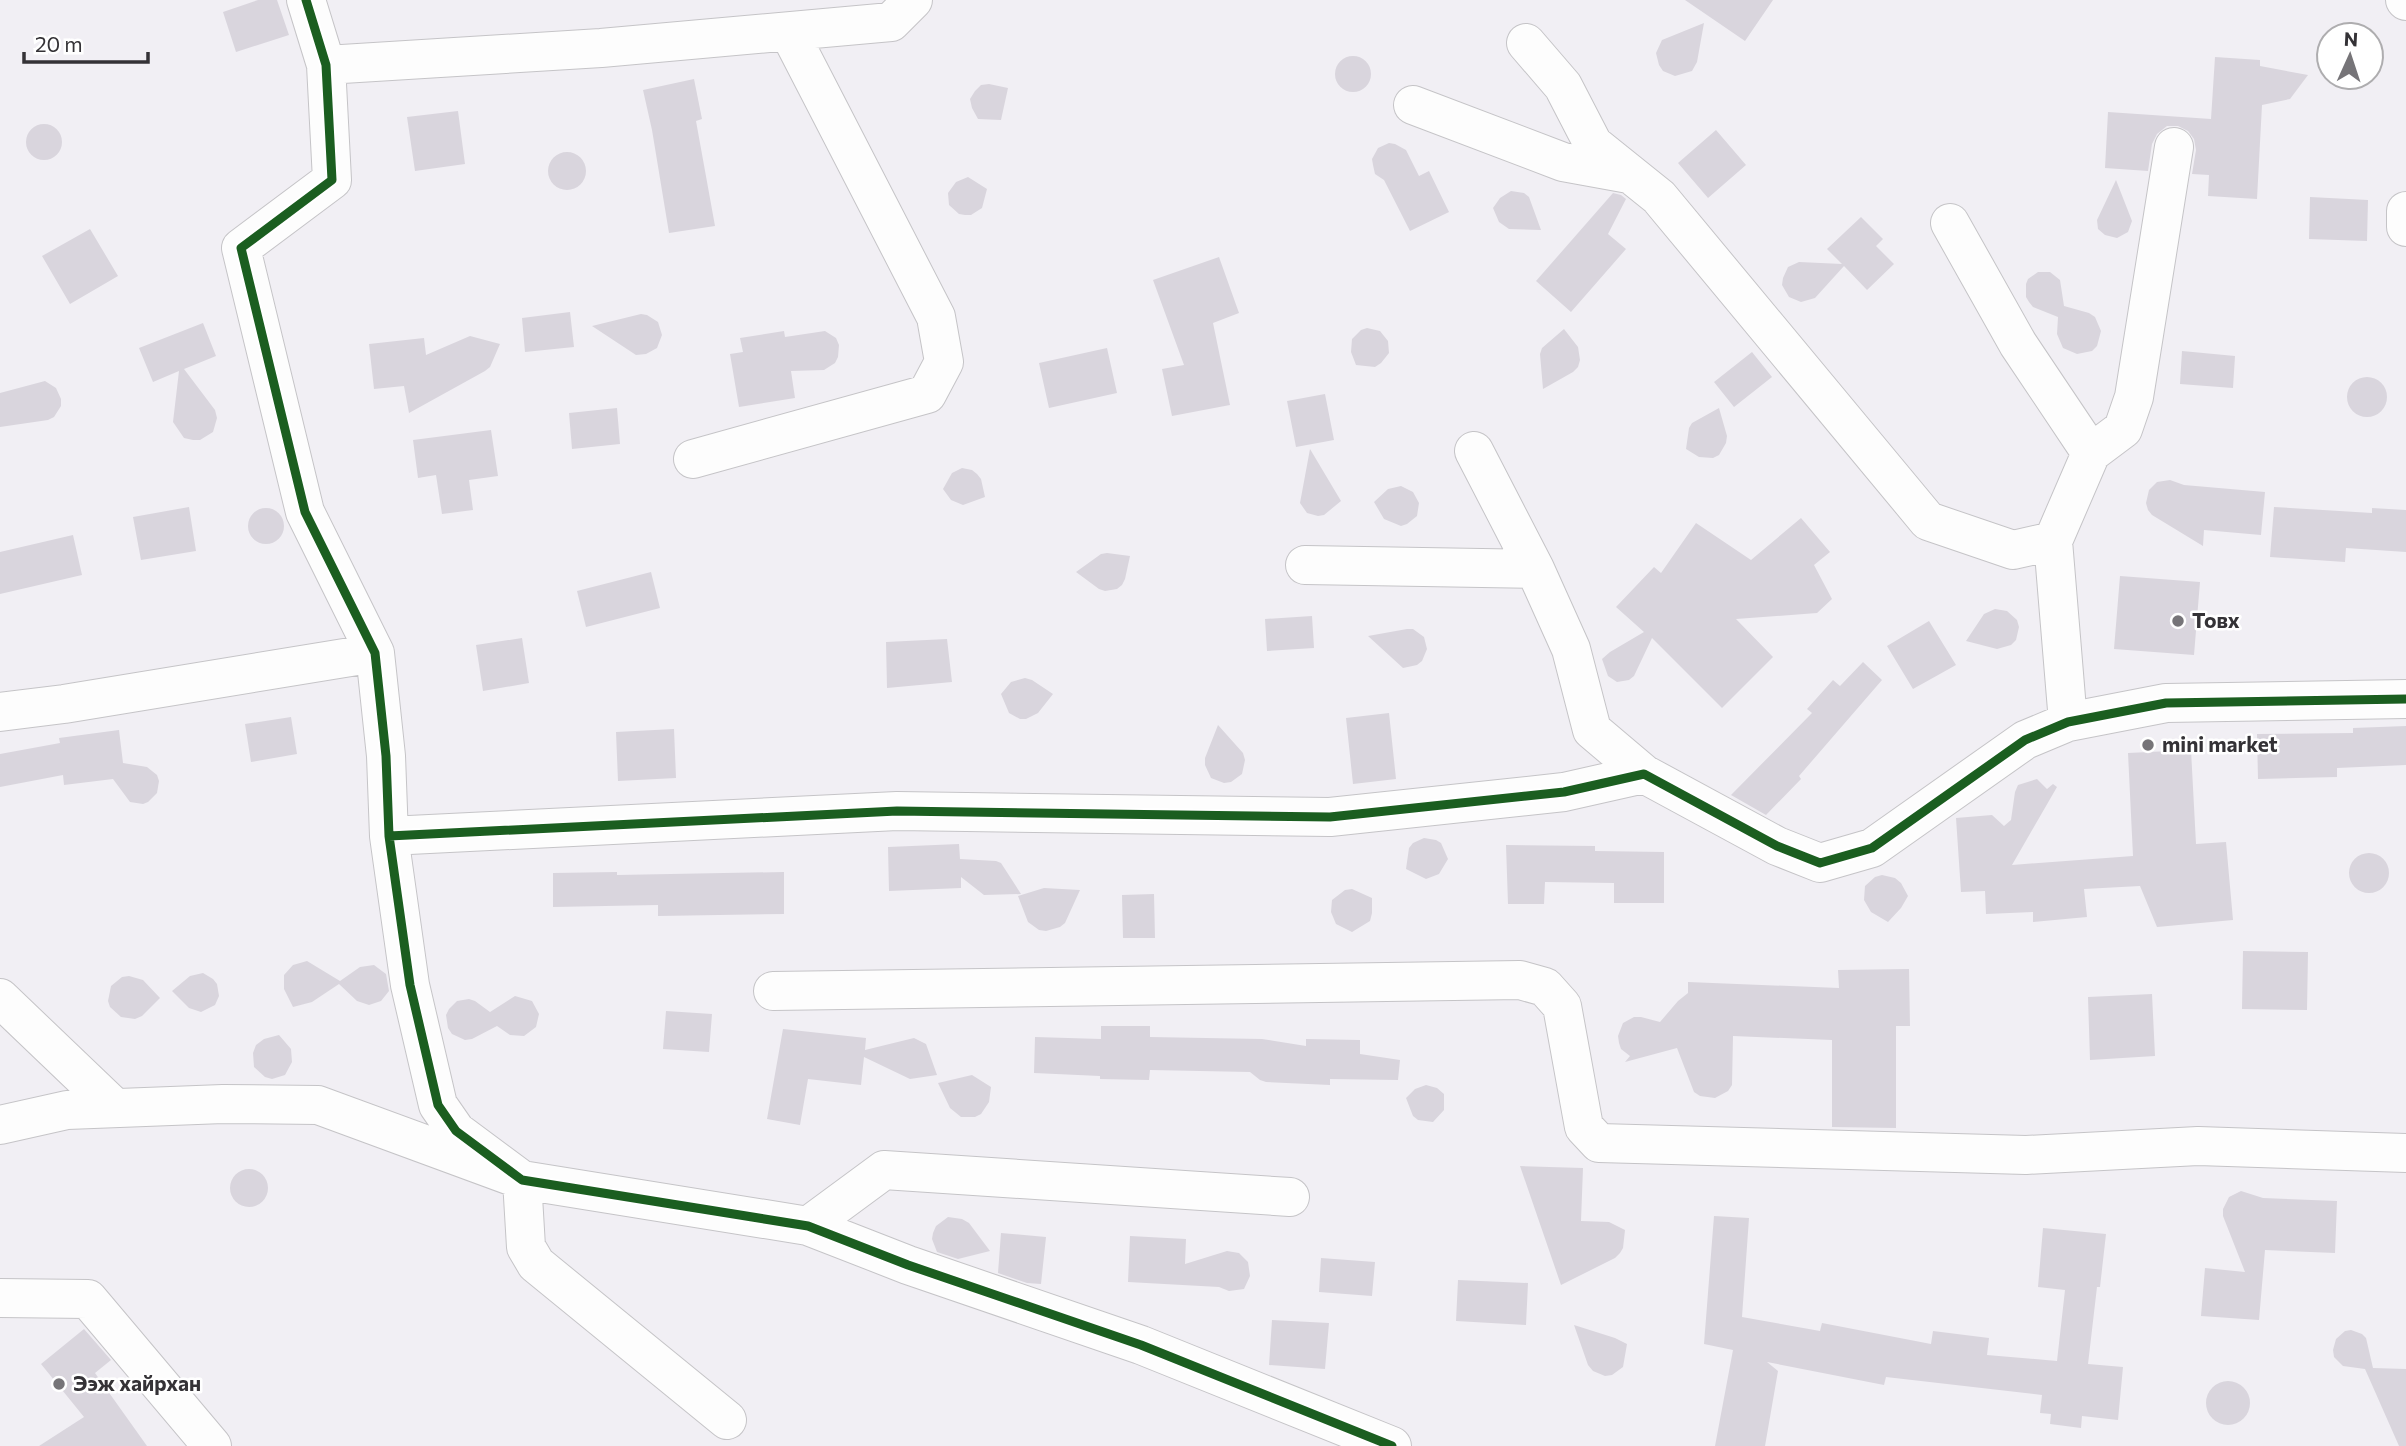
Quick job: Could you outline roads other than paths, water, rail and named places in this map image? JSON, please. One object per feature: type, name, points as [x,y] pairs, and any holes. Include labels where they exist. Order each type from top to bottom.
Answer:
[{"type":"street","points":[[306,0],[326,65],[332,180],[241,247],[305,512],[375,653],[386,755],[389,836],[410,985],[438,1105],[456,1131],[522,1180],[526,1247],[536,1264],[727,1420]]},
{"type":"street","points":[[326,65],[601,48],[891,22],[914,0]]},
{"type":"street","points":[[693,459],[927,394],[944,362],[936,317],[789,32]]},
{"type":"street","points":[[1526,43],[1563,86],[1593,144],[1659,197],[1928,521],[2013,550],[2053,541]]},
{"type":"street","points":[[1412,104],[1563,162],[1631,175]]},
{"type":"street","points":[[2068,722],[2053,541],[2091,453],[2123,429],[2134,397],[2174,146]]},
{"type":"street","points":[[2406,211],[2406,227]]},
{"type":"street","points":[[1950,223],[2018,344],[2091,453]]},
{"type":"street","points":[[1474,451],[1535,569],[1571,649],[1592,730],[1644,774],[1777,846],[1820,863],[1872,848],[2025,740],[2068,722],[2166,703],[2406,699]]},
{"type":"street","points":[[1306,565],[1535,569]]},
{"type":"street","points":[[0,712],[375,653]]},
{"type":"street","points":[[389,836],[897,811],[1330,817],[1564,792],[1644,774]]},
{"type":"street","points":[[773,991],[1520,980],[1545,987],[1562,1006],[1584,1127],[1599,1143],[2026,1155],[2198,1146],[2406,1153]]},
{"type":"street","points":[[0,998],[116,1108]]},
{"type":"street","points":[[0,1125],[67,1110],[223,1104],[318,1105],[522,1180],[808,1226],[908,1265],[1141,1345],[1392,1446]]},
{"type":"street","points":[[808,1226],[884,1170],[1290,1197]]},
{"type":"street","points":[[0,1298],[88,1299],[212,1446]]},
{"type":"place","name":"Товх","points":[[2178,621]]},
{"type":"place","name":"mini market","points":[[2148,745]]},
{"type":"place","name":"Ээж хайрхан","points":[[59,1384]]}]
